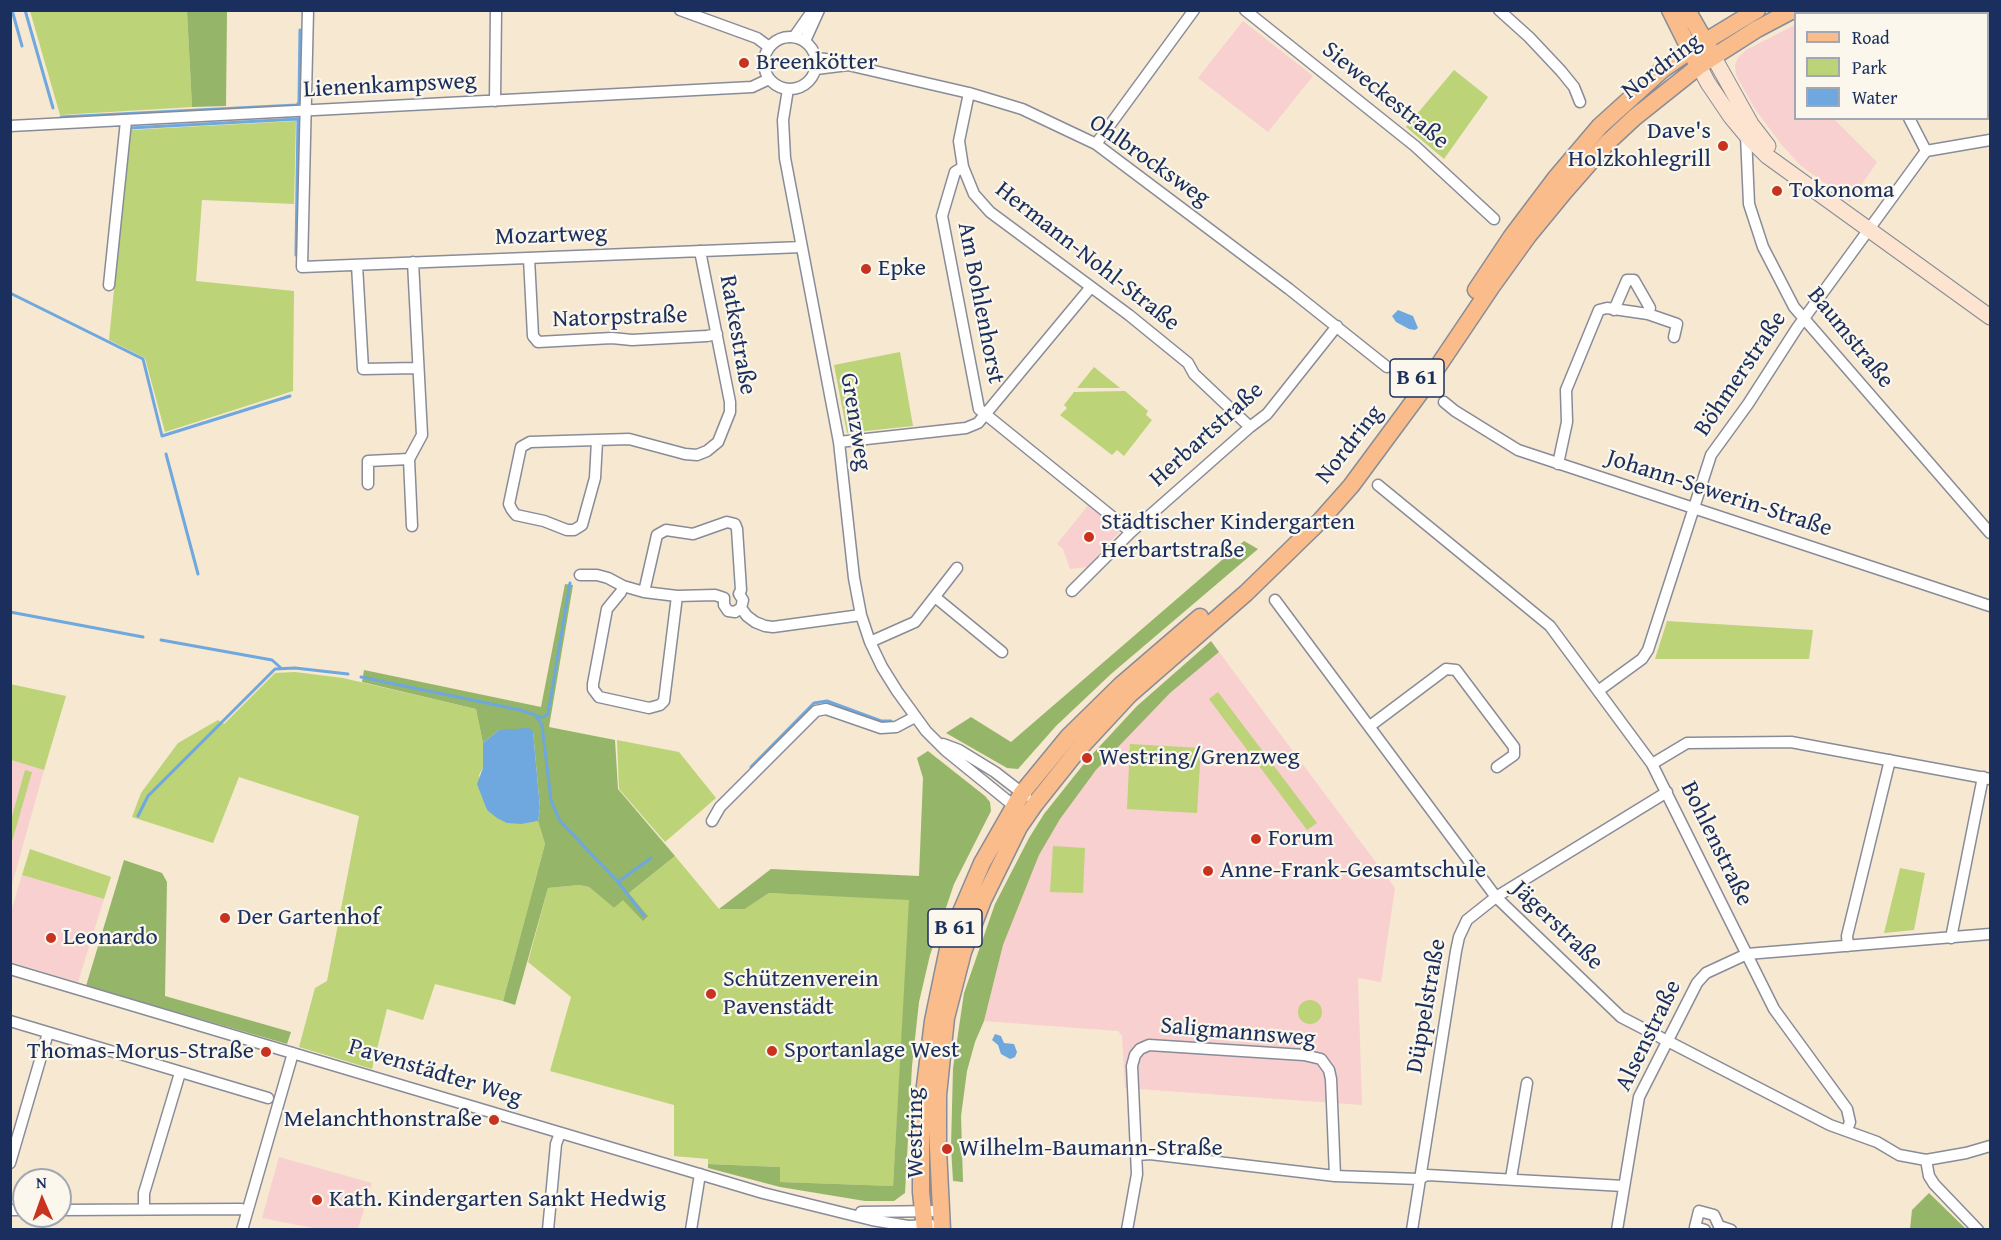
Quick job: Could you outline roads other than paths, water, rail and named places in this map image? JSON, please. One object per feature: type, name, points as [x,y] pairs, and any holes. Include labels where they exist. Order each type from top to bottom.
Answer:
[{"type":"main road","points":[[1670,10],[1699,66]]},
{"type":"main road","points":[[1687,10],[1713,56]]},
{"type":"main road","name":"Nordring","points":[[1018,799],[1068,737],[1121,685],[1240,584],[1313,514],[1356,464],[1413,385],[1512,236],[1554,179],[1600,126],[1662,70],[1757,10]]},
{"type":"main road","name":"Nordring","points":[[1031,810],[1078,750],[1128,695],[1246,593],[1320,521],[1369,462],[1422,390],[1492,286],[1552,206],[1607,143],[1635,117],[1699,66],[1757,29],[1793,10]]},
{"type":"main road","name":"Westring","points":[[924,1222],[921,1149],[924,1094],[939,989],[952,937],[968,893],[1018,799]]},
{"type":"main road","name":"Westring","points":[[942,1222],[938,1149],[939,1095],[946,1018],[971,930],[998,868],[1031,810]]},
{"type":"street","points":[[306,111],[308,10]]},
{"type":"street","points":[[495,101],[496,10]]},
{"type":"street","points":[[680,10],[757,38],[770,47]]},
{"type":"street","points":[[794,37],[813,10]]},
{"type":"street","points":[[805,41],[819,10]]},
{"type":"street","points":[[1096,144],[1194,10]]},
{"type":"street","name":"Sieweckestraße","points":[[1245,10],[1415,146],[1494,219]]},
{"type":"street","points":[[1499,10],[1561,70],[1574,87],[1580,102]]},
{"type":"street","points":[[794,37],[805,41],[814,51],[816,63],[809,82],[795,89],[781,88],[769,79],[764,63],[770,47],[781,38],[794,37]]},
{"type":"street","points":[[1713,56],[1751,124],[1790,171]]},
{"type":"street","name":"Ohlbrocksweg","points":[[816,63],[848,65],[969,93],[1022,109],[1096,144],[1337,326],[1387,367]]},
{"type":"street","points":[[1699,66],[1708,83],[1746,135],[1767,156],[1990,317]]},
{"type":"street","name":"Lienenkampsweg","points":[[10,126],[752,87],[769,79]]},
{"type":"street","name":"Grenzweg","points":[[788,89],[783,136],[839,442],[854,578],[861,615],[870,642],[882,666],[915,717],[937,741],[1031,810]]},
{"type":"street","name":"Hermann-Nohl-Straße","points":[[969,93],[959,141],[963,167],[974,194],[990,212],[1188,363],[1194,374],[1250,426]]},
{"type":"street","name":"Mozartweg","points":[[306,111],[302,267],[802,247]]},
{"type":"street","points":[[1910,120],[1926,151],[1990,140]]},
{"type":"street","points":[[109,285],[126,121]]},
{"type":"street","name":"Baumstraße","points":[[1746,135],[1749,204],[1763,246],[1794,307],[1990,533]]},
{"type":"street","name":"Böhmerstraße","points":[[1598,691],[1642,659],[1648,650],[1711,455],[1868,229],[1926,151]]},
{"type":"street","name":"Am Bohlenhorst","points":[[963,167],[955,172],[942,216],[979,410],[1131,532]]},
{"type":"street","name":"Ratkestraße","points":[[597,441],[595,478],[582,525],[574,530],[567,530],[544,521],[516,515],[509,504],[521,447],[530,442],[629,439],[697,455],[706,452],[718,442],[730,412],[730,402],[700,251]]},
{"type":"street","name":"Natorpstraße","points":[[529,258],[533,336],[538,342],[612,338],[643,340],[717,334]]},
{"type":"street","points":[[412,262],[422,435],[409,459],[412,526]]},
{"type":"street","points":[[357,265],[363,369],[418,368]]},
{"type":"street","points":[[1614,310],[1627,280],[1634,280],[1650,308],[1648,314]]},
{"type":"street","name":"Am Bohlenhorst","points":[[839,442],[966,428],[978,423],[1091,287]]},
{"type":"street","points":[[1558,464],[1567,422],[1566,390],[1599,310],[1607,308],[1648,314],[1677,324],[1674,337]]},
{"type":"street","name":"Herbartstraße","points":[[1071,591],[1131,532],[1250,426],[1267,414],[1337,326]]},
{"type":"street","name":"Johann-Sewerin-Straße","points":[[1444,402],[1518,450],[1990,606]]},
{"type":"street","points":[[368,484],[368,461],[409,459]]},
{"type":"street","name":"Bohlenstraße","points":[[1378,485],[1550,626],[1652,764],[1668,792],[1774,1010],[1847,1109],[1850,1122],[1847,1130]]},
{"type":"street","points":[[644,592],[657,535],[661,531],[693,534],[727,522],[735,524],[737,529],[741,590],[739,594]]},
{"type":"street","points":[[870,642],[915,622],[957,568]]},
{"type":"street","points":[[580,575],[597,575],[644,592],[677,596],[715,595],[724,598]]},
{"type":"street","points":[[623,586],[607,609],[593,689],[599,697],[649,708],[660,705],[664,701],[677,596]]},
{"type":"street","points":[[733,592],[739,594],[743,600],[741,608],[735,612],[728,611],[724,605],[724,598],[733,592]]},
{"type":"street","points":[[935,597],[1002,652]]},
{"type":"street","name":"Jägerstraße","points":[[1275,600],[1496,897],[1621,1017],[1830,1125],[1847,1130]]},
{"type":"street","points":[[741,608],[747,616],[765,627],[861,615]]},
{"type":"street","points":[[1370,726],[1446,669],[1456,670],[1514,747],[1514,755],[1497,767]]},
{"type":"street","points":[[712,821],[720,807],[816,711],[826,709],[880,728],[896,727],[915,717]]},
{"type":"street","name":"Grenzweg","points":[[937,741],[960,750],[995,772],[1018,799]]},
{"type":"street","points":[[1652,764],[1687,743],[1791,742],[1987,778],[1951,938]]},
{"type":"street","points":[[1848,946],[1847,936],[1890,760]]},
{"type":"street","name":"Düppelstraße","points":[[1412,1230],[1459,937],[1467,920],[1496,897],[1668,792]]},
{"type":"street","name":"Alsenstraße","points":[[1617,1230],[1639,1097],[1697,983],[1706,973],[1747,954],[1990,934]]},
{"type":"street","name":"Pavenstädter Weg","points":[[10,969],[786,1199],[890,1223],[942,1222]]},
{"type":"street","points":[[10,1021],[268,1098]]},
{"type":"street","points":[[10,1163],[48,1033]]},
{"type":"street","name":"Saligmannsweg","points":[[1127,1230],[1137,1174],[1132,1060],[1140,1049],[1149,1045],[1314,1056],[1325,1063],[1329,1070],[1335,1176]]},
{"type":"street","points":[[242,1230],[293,1053]]},
{"type":"street","points":[[144,1209],[144,1193],[180,1073]]},
{"type":"street","points":[[1511,1178],[1527,1083]]},
{"type":"street","points":[[1847,1130],[1877,1142],[1899,1155],[1926,1160],[1990,1146]]},
{"type":"street","points":[[548,1230],[556,1144],[560,1133]]},
{"type":"street","points":[[1137,1155],[1150,1154],[1335,1176],[1419,1179],[1427,1175],[1624,1186]]},
{"type":"street","points":[[1926,1160],[1929,1176],[1934,1184],[1978,1230]]},
{"type":"street","points":[[691,1230],[700,1174]]},
{"type":"street","points":[[72,1210],[241,1209],[247,1211]]},
{"type":"street","points":[[1705,1230],[1695,1227],[1699,1211],[1714,1215],[1716,1228],[1731,1230]]},
{"type":"water","points":[[1398,310],[1413,316],[1418,328],[1409,329],[1396,322],[1392,316]]},
{"type":"water","points":[[528,728],[533,731],[540,808],[538,821],[522,824],[507,823],[487,810],[477,784],[483,768],[483,743],[499,730]]},
{"type":"water","points":[[995,1034],[1001,1036],[1004,1043],[1014,1044],[1017,1052],[1015,1057],[1010,1059],[1001,1054],[998,1045],[992,1040]]},
{"type":"waterway","points":[[12,10],[22,46]]},
{"type":"waterway","points":[[25,10],[53,108]]},
{"type":"waterway","points":[[61,117],[297,105],[299,102],[300,30]]},
{"type":"waterway","points":[[129,128],[298,119],[296,255]]},
{"type":"waterway","points":[[10,293],[143,359],[162,436],[290,396]]},
{"type":"waterway","points":[[166,454],[198,574]]},
{"type":"waterway","points":[[536,716],[543,717],[548,714],[570,583]]},
{"type":"waterway","points":[[10,612],[143,637]]},
{"type":"waterway","points":[[161,640],[272,660],[281,668]]},
{"type":"waterway","points":[[138,816],[148,796],[275,669],[295,668],[348,674]]},
{"type":"waterway","points":[[361,677],[535,715],[542,725],[551,800],[560,821],[618,882],[644,916]]},
{"type":"waterway","points":[[751,767],[814,703],[827,701],[881,721],[891,721]]},
{"type":"waterway","points":[[618,882],[651,858]]},
{"type":"place","name":"Breenkötter","points":[[744,63]]},
{"type":"place","name":"Dave's Holzkohlegrill","points":[[1723,146]]},
{"type":"place","name":"Tokonoma","points":[[1777,191]]},
{"type":"place","name":"Epke","points":[[866,269]]},
{"type":"place","name":"Städtischer Kindergarten Herbartstraße","points":[[1089,537]]},
{"type":"place","name":"Westring/Grenzweg","points":[[1087,758]]},
{"type":"place","name":"Forum","points":[[1256,839]]},
{"type":"place","name":"Anne-Frank-Gesamtschule","points":[[1208,871]]},
{"type":"place","name":"Der Gartenhof","points":[[225,918]]},
{"type":"place","name":"Leonardo","points":[[51,938]]},
{"type":"place","name":"Schützenverein Pavenstädt","points":[[711,994]]},
{"type":"place","name":"Sportanlage West","points":[[772,1051]]},
{"type":"place","name":"Thomas-Morus-Straße","points":[[266,1052]]},
{"type":"place","name":"Melanchthonstraße","points":[[494,1120]]},
{"type":"place","name":"Wilhelm-Baumann-Straße","points":[[947,1149]]},
{"type":"place","name":"Kath. Kindergarten Sankt Hedwig","points":[[317,1200]]}]
